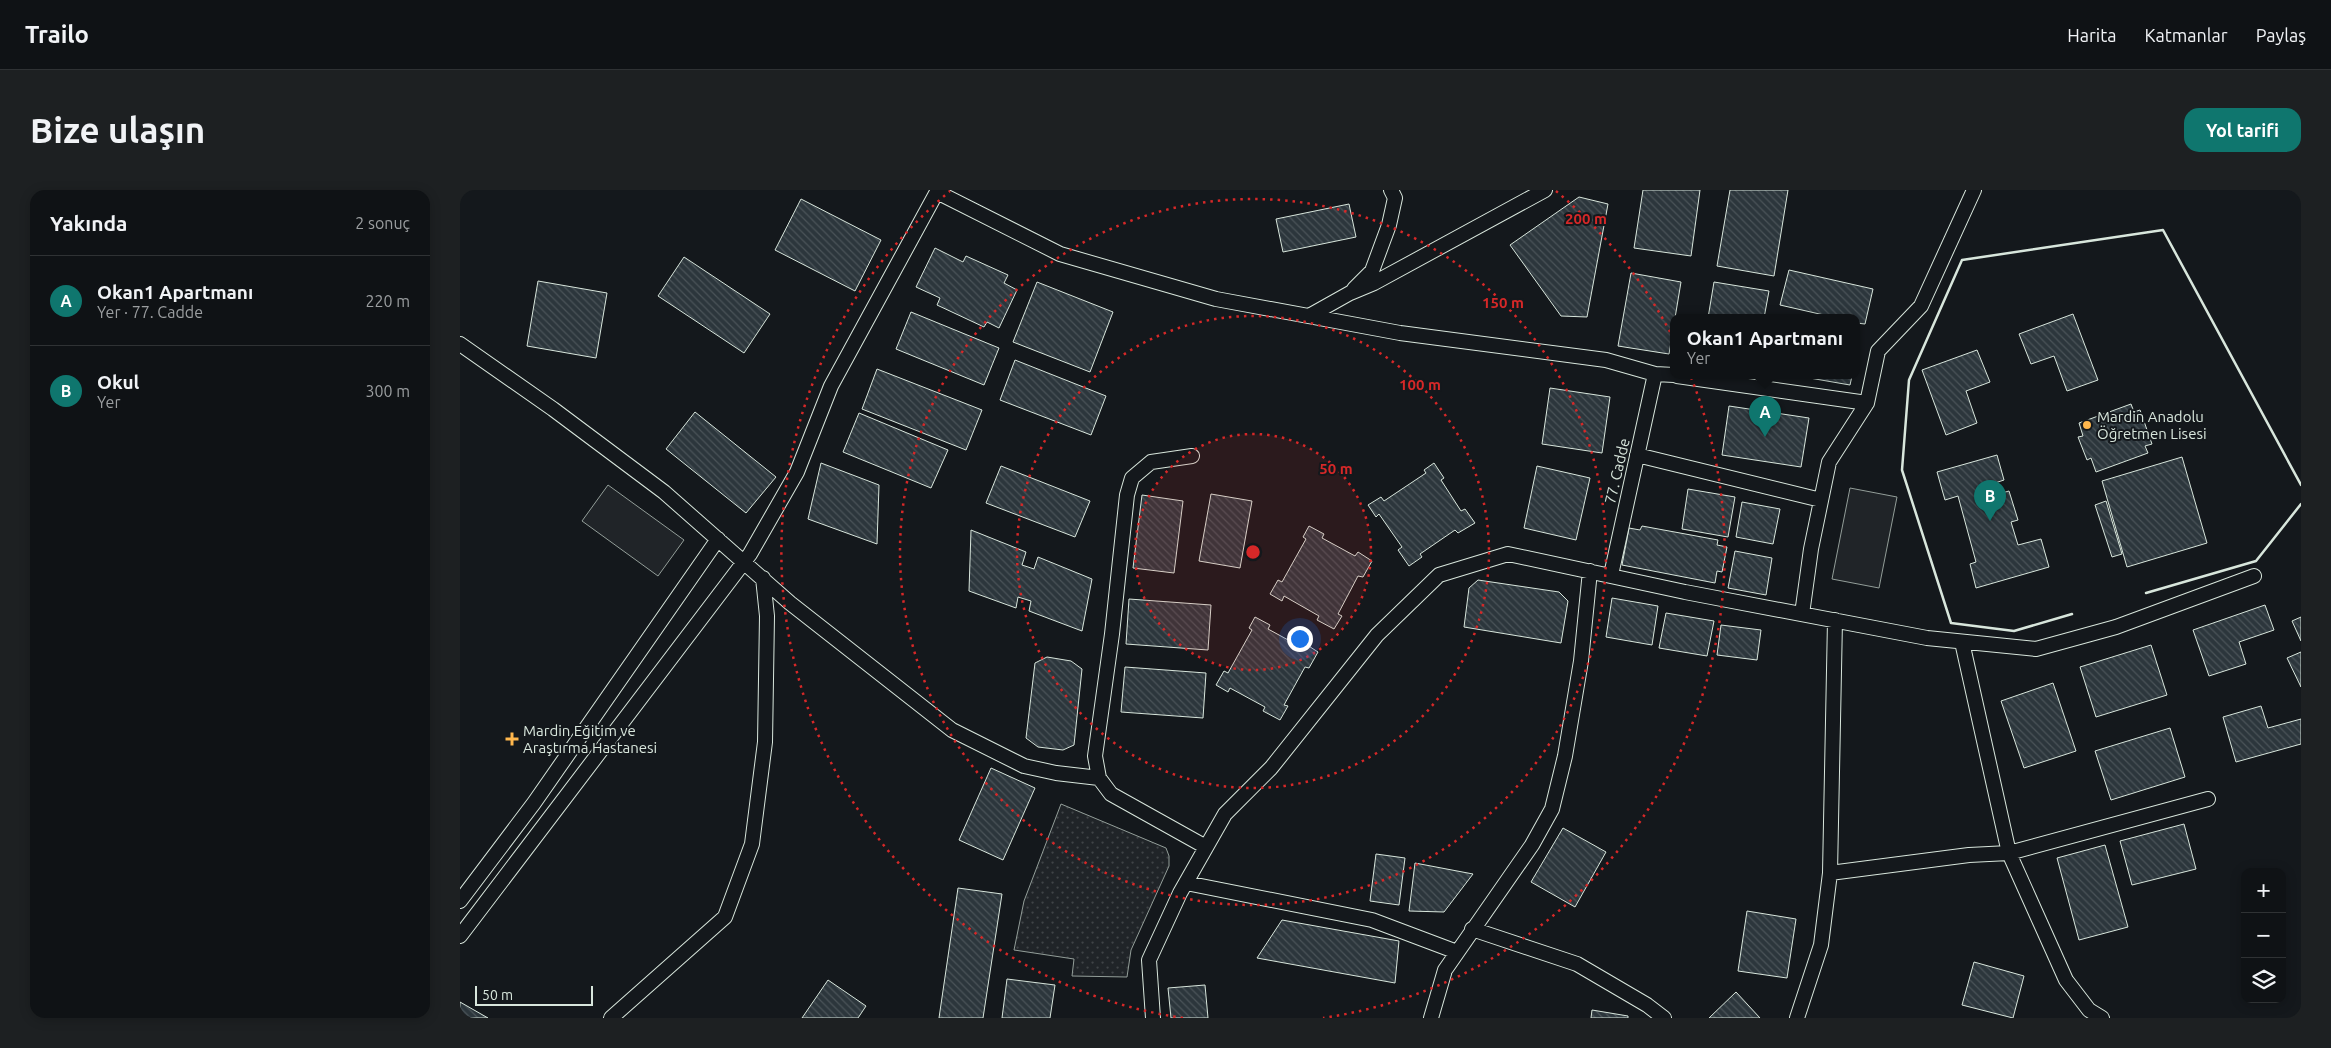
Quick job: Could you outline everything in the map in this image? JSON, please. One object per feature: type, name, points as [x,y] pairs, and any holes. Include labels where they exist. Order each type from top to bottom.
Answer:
[{"type":"street","points":[[1350,293],[1372,271],[1389,225],[1395,198],[1391,190]]},
{"type":"street","points":[[1309,316],[1350,293],[1374,284],[1545,190]]},
{"type":"street","points":[[1802,614],[1811,549],[1829,462],[1867,403],[1878,351],[1921,306],[1974,190]]},
{"type":"street","points":[[460,936],[515,861],[744,562],[797,472],[831,386],[938,191],[1060,254],[1216,299],[1400,333],[1606,360],[1655,374],[1670,376]]},
{"type":"street","points":[[460,344],[553,409],[664,492],[763,578],[952,730],[1024,766],[1056,774],[1099,778]]},
{"type":"street","name":"77. Cadde","points":[[1610,575],[1655,374]]},
{"type":"street","points":[[1696,379],[1867,403]]},
{"type":"street","points":[[1637,455],[1821,500]]},
{"type":"street","points":[[1192,456],[1151,462],[1132,478],[1128,495],[1112,634],[1095,756],[1099,778],[1111,794],[1206,847]]},
{"type":"street","points":[[460,900],[534,803],[718,539]]},
{"type":"street","points":[[1153,1018],[1149,960],[1186,883],[1225,814],[1271,768],[1377,635],[1439,575],[1508,554],[1685,592],[1927,638],[2036,649],[2116,627],[2254,576]]},
{"type":"street","points":[[1431,1018],[1445,970],[1532,845],[1552,809],[1565,756],[1581,661],[1590,571]]},
{"type":"street","points":[[611,1018],[725,917],[752,844],[765,742],[767,616],[763,578]]},
{"type":"street","points":[[1797,1018],[1821,945],[1830,873],[1835,620]]},
{"type":"street","points":[[1962,642],[2009,853],[2066,980],[2089,1010],[2102,1018]]},
{"type":"street","points":[[1830,873],[1969,855],[2009,853],[2208,799]]},
{"type":"street","points":[[498,848],[515,861]]},
{"type":"street","points":[[1186,883],[1372,920],[1457,952]]},
{"type":"street","points":[[1472,929],[1577,964],[1646,1005],[1664,1018]]},
{"type":"shaded area","points":[[608,485],[684,540],[658,576],[582,521]]},
{"type":"shaded area","points":[[1850,488],[1897,497],[1879,588],[1832,579]]},
{"type":"shaded area","points":[[1061,804],[1166,848],[1169,856],[1169,866],[1131,950],[1127,977],[1072,976],[1074,959],[1014,950],[1024,901]]},
{"type":"building","points":[[1643,190],[1700,190],[1691,256],[1634,248]]},
{"type":"building","points":[[1730,190],[1788,190],[1774,276],[1717,266]]},
{"type":"building","points":[[1579,197],[1608,204],[1587,317],[1561,316],[1510,245]]},
{"type":"building","points":[[801,199],[881,240],[855,291],[775,250]]},
{"type":"building","points":[[1349,204],[1356,237],[1283,252],[1276,219]]},
{"type":"building","points":[[935,248],[963,262],[966,256],[1008,275],[1004,283],[1017,290],[999,328],[987,322],[984,327],[937,305],[940,298],[916,287]]},
{"type":"building","points":[[684,257],[770,314],[744,353],[658,296]]},
{"type":"building","points":[[1789,270],[1873,289],[1865,324],[1860,323],[1860,314],[1819,314],[1780,305]]},
{"type":"building","points":[[1631,273],[1681,282],[1676,314],[1670,314],[1669,354],[1618,346]]},
{"type":"building","points":[[538,281],[607,293],[596,358],[527,346]]},
{"type":"building","points":[[1037,282],[1113,312],[1090,372],[1013,342]]},
{"type":"building","points":[[1714,282],[1769,291],[1765,314],[1709,314]]},
{"type":"building","points":[[911,312],[999,348],[984,385],[896,349]]},
{"type":"building","points":[[2073,314],[2098,380],[2067,391],[2054,356],[2031,364],[2019,334]]},
{"type":"building","points":[[1977,350],[1990,382],[1966,391],[1977,423],[1946,435],[1922,370]]},
{"type":"building","points":[[1015,360],[1106,396],[1091,435],[1000,400]]},
{"type":"building","points":[[877,369],[982,410],[966,450],[862,409]]},
{"type":"building","points":[[1815,379],[1851,379],[1850,385]]},
{"type":"building","points":[[1550,388],[1610,397],[1602,453],[1542,444]]},
{"type":"building","points":[[2131,404],[2134,412],[2140,410],[2152,444],[2145,446],[2148,453],[2096,472],[2091,458],[2087,460],[2078,437],[2083,436],[2079,423]]},
{"type":"building","points":[[1729,406],[1809,418],[1801,467],[1722,455]]},
{"type":"building","points":[[695,412],[776,477],[746,513],[666,449]]},
{"type":"building","points":[[859,413],[948,450],[931,488],[843,452]]},
{"type":"building","points":[[1997,455],[2004,480],[1995,483],[1998,494],[2009,491],[2018,520],[2011,522],[2018,545],[2041,539],[2049,567],[1976,588],[1970,564],[1976,562],[1958,496],[1945,500],[1937,472]]},
{"type":"building","points":[[2182,457],[2207,543],[2127,567],[2102,481]]},
{"type":"building","points":[[821,463],[879,485],[877,544],[808,519]]},
{"type":"building","points":[[1434,463],[1444,478],[1441,480],[1461,511],[1465,509],[1475,523],[1458,533],[1455,530],[1420,554],[1422,557],[1409,566],[1398,550],[1402,547],[1379,514],[1376,517],[1368,505],[1381,497],[1384,501],[1426,473],[1424,470]]},
{"type":"building","points":[[1001,466],[1090,501],[1075,537],[986,503]]},
{"type":"building","points":[[1537,466],[1590,478],[1576,540],[1524,528]]},
{"type":"building","points":[[1688,489],[1735,497],[1728,537],[1682,529]]},
{"type":"building","points":[[1211,494],[1252,501],[1240,568],[1199,561]]},
{"type":"building","points":[[1142,495],[1183,501],[1174,573],[1133,568]]},
{"type":"building","points":[[2106,501],[2122,554],[2112,557],[2095,505]]},
{"type":"building","points":[[1742,502],[1780,509],[1773,544],[1736,537]]},
{"type":"building","points":[[1309,526],[1324,534],[1322,538],[1355,556],[1358,552],[1372,561],[1363,577],[1358,576],[1338,614],[1342,616],[1334,629],[1317,620],[1319,616],[1284,596],[1282,601],[1270,594],[1278,580],[1282,582],[1306,539],[1303,537]]},
{"type":"building","points":[[1642,526],[1718,540],[1717,545],[1727,547],[1722,572],[1717,571],[1715,583],[1622,565],[1629,528],[1640,530]]},
{"type":"building","points":[[971,530],[1026,552],[1022,565],[1034,569],[1038,557],[1092,579],[1082,631],[1029,611],[1031,601],[1018,597],[1016,608],[969,591]]},
{"type":"building","points":[[1735,551],[1772,558],[1766,595],[1728,588]]},
{"type":"building","points":[[1478,580],[1559,592],[1568,601],[1561,643],[1464,627],[1469,588]]},
{"type":"building","points":[[1612,598],[1658,606],[1652,645],[1606,637]]},
{"type":"building","points":[[1129,599],[1211,605],[1208,650],[1126,644]]},
{"type":"building","points":[[2265,605],[2274,630],[2239,642],[2246,664],[2209,676],[2193,630]]},
{"type":"building","points":[[1666,613],[1714,621],[1707,656],[1659,648]]},
{"type":"building","points":[[1255,617],[1270,625],[1268,629],[1301,647],[1304,643],[1318,652],[1309,668],[1305,667],[1284,705],[1288,706],[1280,720],[1263,711],[1265,707],[1230,688],[1228,692],[1216,685],[1224,671],[1228,673],[1252,630],[1249,628]]},
{"type":"building","points":[[2301,617],[2301,641],[2292,621]]},
{"type":"building","points":[[1721,625],[1761,630],[1757,660],[1717,655]]},
{"type":"building","points":[[2151,645],[2167,695],[2096,717],[2080,667]]},
{"type":"building","points":[[2301,652],[2301,687],[2287,658]]},
{"type":"building","points":[[1047,657],[1071,661],[1082,669],[1074,745],[1063,750],[1038,747],[1026,738],[1035,663]]},
{"type":"building","points":[[1125,667],[1206,673],[1203,718],[1121,712]]},
{"type":"building","points":[[2053,683],[2076,751],[2024,768],[2001,701]]},
{"type":"building","points":[[2261,706],[2268,728],[2301,719],[2301,744],[2236,762],[2223,717]]},
{"type":"building","points":[[2170,728],[2185,777],[2111,800],[2095,751]]},
{"type":"building","points":[[991,768],[1035,788],[1003,860],[959,840]]},
{"type":"building","points":[[2184,824],[2196,869],[2132,885],[2120,841]]},
{"type":"building","points":[[1563,828],[1606,852],[1575,907],[1531,882]]},
{"type":"building","points":[[2105,845],[2128,927],[2079,940],[2057,858]]},
{"type":"building","points":[[1376,854],[1405,858],[1399,905],[1370,901]]},
{"type":"building","points":[[1415,863],[1473,874],[1444,912],[1409,911]]},
{"type":"building","points":[[958,888],[1002,894],[983,1018],[939,1018]]},
{"type":"building","points":[[1747,911],[1796,919],[1787,978],[1738,971]]},
{"type":"building","points":[[1282,920],[1399,941],[1395,983],[1257,958]]},
{"type":"building","points":[[1974,962],[2024,976],[2013,1018],[1962,1005]]},
{"type":"building","points":[[1007,979],[1055,985],[1050,1018],[1002,1018]]},
{"type":"building","points":[[828,980],[866,1006],[858,1018],[802,1018]]},
{"type":"building","points":[[1205,985],[1208,1018],[1171,1018],[1168,988]]},
{"type":"building","points":[[1736,992],[1760,1018],[1709,1018]]},
{"type":"building","points":[[460,1002],[488,1018],[460,1018]]},
{"type":"building","points":[[1592,1010],[1628,1016],[1628,1018],[1591,1018]]},
{"type":"wall","points":[[2072,614],[2014,631],[1951,623],[1902,470],[1909,380],[1962,260],[2163,230],[2301,485]]},
{"type":"wall","points":[[2146,593],[2256,561],[2301,504]]},
{"type":"place","name":"Mardin Anadolu Öğretmen Lisesi","points":[[2087,425]]},
{"type":"place","name":"Okan1 Apartmanı","points":[[1765,437]]},
{"type":"place","name":"Okul","points":[[1990,521]]},
{"type":"place","name":"Mardin Eğitim ve Araştırma Hastanesi","points":[[512,739]]}]
